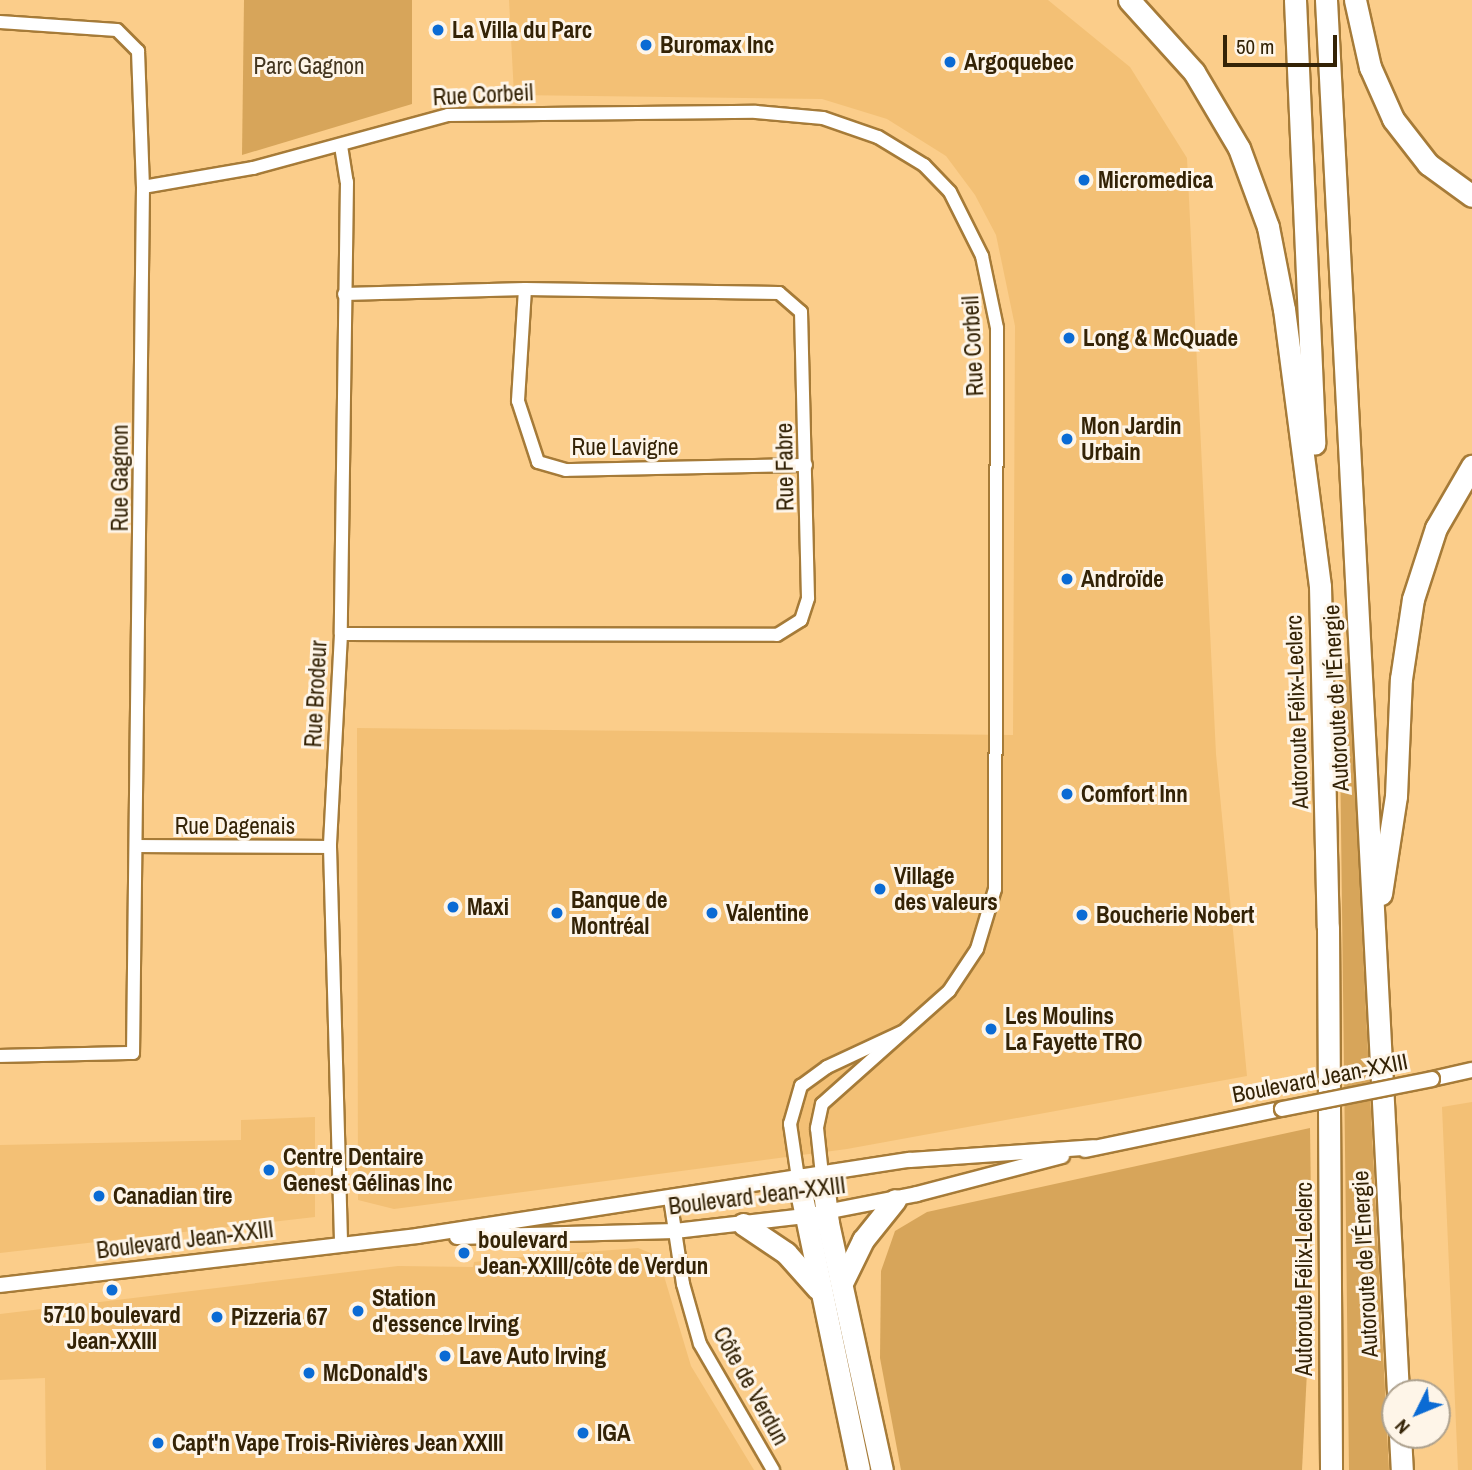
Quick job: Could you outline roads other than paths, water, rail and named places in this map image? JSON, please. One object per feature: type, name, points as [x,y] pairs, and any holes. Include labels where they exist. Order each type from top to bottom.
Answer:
[{"type":"highway","name":"Autoroute Félix-Leclerc","points":[[1129,0],[1168,39],[1203,86],[1239,148],[1263,211],[1283,301],[1320,586],[1328,941],[1331,1470]]},
{"type":"highway","name":"Autoroute de l'Énergie","points":[[1294,0],[1320,586]]},
{"type":"highway","name":"Autoroute de l'Énergie","points":[[1326,0],[1397,1379]]},
{"type":"highway","points":[[1355,0],[1370,67],[1393,119],[1428,164],[1472,195]]},
{"type":"highway","points":[[1374,941],[1396,796],[1401,678],[1410,614],[1433,534],[1472,466]]},
{"type":"highway","points":[[822,1175],[816,1215],[820,1291],[859,1470]]},
{"type":"highway","points":[[798,1178],[816,1215],[842,1283],[882,1470]]},
{"type":"highway","points":[[842,1283],[863,1240],[895,1200]]},
{"type":"highway","points":[[743,1224],[786,1253],[820,1291]]},
{"type":"highway","points":[[1401,1449],[1402,1470]]},
{"type":"street","name":"Rue Gagnon","points":[[0,22],[117,30],[138,51],[143,187],[139,846],[133,1053],[0,1056]]},
{"type":"street","name":"Rue Corbeil","points":[[143,187],[204,179],[341,146],[457,114],[785,113],[835,121],[889,142],[924,165],[953,197],[985,265],[997,328],[996,871],[988,919],[970,962],[915,1026],[822,1104],[817,1128],[822,1175]]},
{"type":"street","name":"Rue Brodeur","points":[[341,146],[347,182],[341,634],[330,847],[341,1244]]},
{"type":"street","name":"Rue Fabre","points":[[341,634],[777,635],[801,620],[808,598],[801,312],[779,293],[525,289],[344,294]]},
{"type":"street","name":"Rue Lavigne","points":[[525,289],[518,401],[538,462],[566,470],[806,465]]},
{"type":"street","name":"Rue Dagenais","points":[[139,846],[330,847]]},
{"type":"street","name":"Rue Corbeil","points":[[798,1178],[790,1118],[801,1086],[827,1067],[915,1026]]},
{"type":"street","name":"Boulevard Jean-XXIII","points":[[417,1236],[675,1231],[816,1215],[895,1200],[1094,1147],[1472,1070]]},
{"type":"street","name":"Boulevard Jean-XXIII","points":[[0,1285],[417,1236],[910,1160],[1094,1147]]},
{"type":"street","name":"Côte de Verdun","points":[[670,1198],[683,1284],[700,1343],[773,1470]]},
{"type":"place","name":"La Villa du Parc","points":[[438,30]]},
{"type":"place","name":"Buromax Inc","points":[[646,45]]},
{"type":"place","name":"Argoquebec","points":[[950,62]]},
{"type":"place","name":"Micromedica","points":[[1084,180]]},
{"type":"place","name":"Long & McQuade","points":[[1069,338]]},
{"type":"place","name":"Mon Jardin Urbain","points":[[1067,439]]},
{"type":"place","name":"Androïde","points":[[1067,579]]},
{"type":"place","name":"Comfort Inn","points":[[1067,794]]},
{"type":"place","name":"Village des valeurs","points":[[880,889]]},
{"type":"place","name":"Maxi","points":[[453,907]]},
{"type":"place","name":"Banque de Montréal","points":[[557,913]]},
{"type":"place","name":"Valentine","points":[[712,913]]},
{"type":"place","name":"Boucherie Nobert","points":[[1082,915]]},
{"type":"place","name":"Les Moulins La Fayette TRO","points":[[991,1029]]},
{"type":"place","name":"Centre Dentaire Genest Gélinas Inc","points":[[269,1170]]},
{"type":"place","name":"Canadian tire","points":[[99,1196]]},
{"type":"place","name":"boulevard Jean-XXIII/côte de Verdun","points":[[464,1253]]},
{"type":"place","name":"5710 boulevard Jean-XXIII","points":[[112,1290]]},
{"type":"place","name":"Station d'essence Irving","points":[[358,1311]]},
{"type":"place","name":"Pizzeria 67","points":[[217,1317]]},
{"type":"place","name":"Lave Auto Irving","points":[[445,1356]]},
{"type":"place","name":"McDonald's","points":[[309,1373]]},
{"type":"place","name":"IGA","points":[[583,1433]]},
{"type":"place","name":"Capt'n Vape Trois-Rivières Jean XXIII","points":[[158,1443]]},
{"type":"park label","name":"Parc Gagnon","points":[[309,66]]}]
